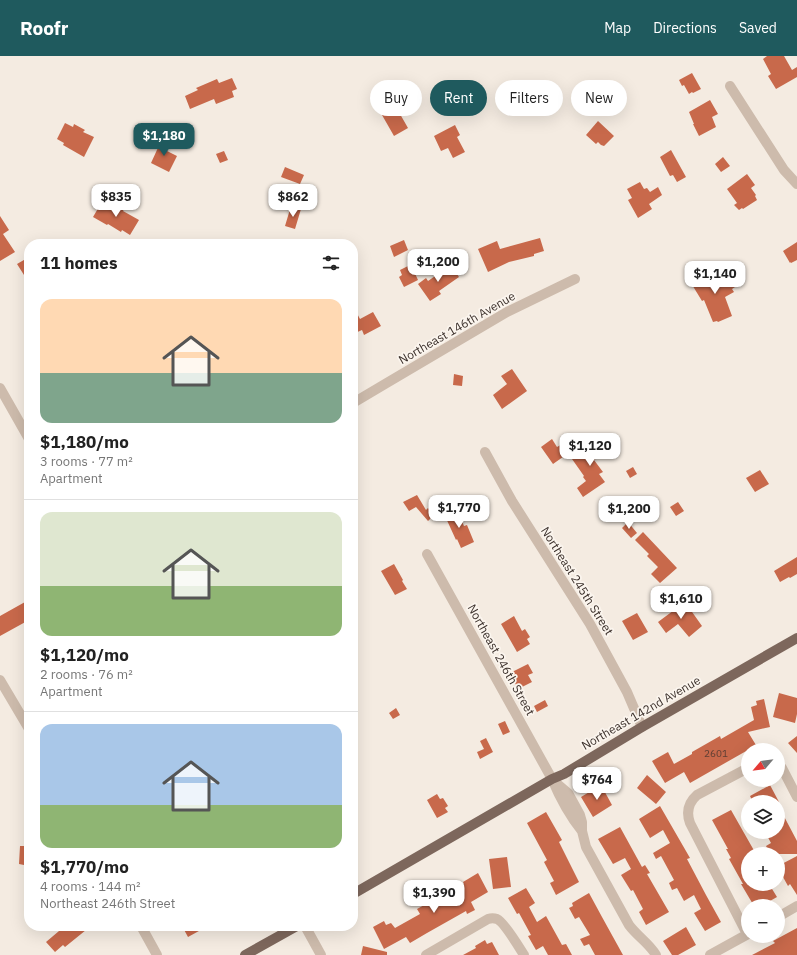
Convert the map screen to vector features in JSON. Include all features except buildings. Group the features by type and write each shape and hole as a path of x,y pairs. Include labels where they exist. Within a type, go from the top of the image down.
{"main road":[{"name":"Northeast 142nd Avenue","path":"358,891 552,779 564,774 642,727 797,638"},
{"path":"245,955 288,931"}],"street":[{"path":"730,86 784,170 797,184"},
{"name":"Northeast 146th Avenue","path":"358,399 392,381 507,312 575,279"},
{"path":"0,388 24,430"},
{"name":"Northeast 245th Street","path":"485,452 512,501 590,624 627,692 642,727"},
{"name":"Northeast 246th Street","path":"427,554 552,779 561,798 582,831 586,847 630,925 635,933 646,942 656,955"},
{"path":"0,680 24,721"},
{"path":"741,772 697,795 692,799 688,811 690,823 741,921"},
{"path":"785,774 797,797"},
{"path":"785,913 797,906"},
{"path":"426,955 488,919 495,918 501,922 524,955"},
{"path":"144,931 157,955"},
{"path":"308,931 322,955"},
{"path":"710,955 741,938"}]}
